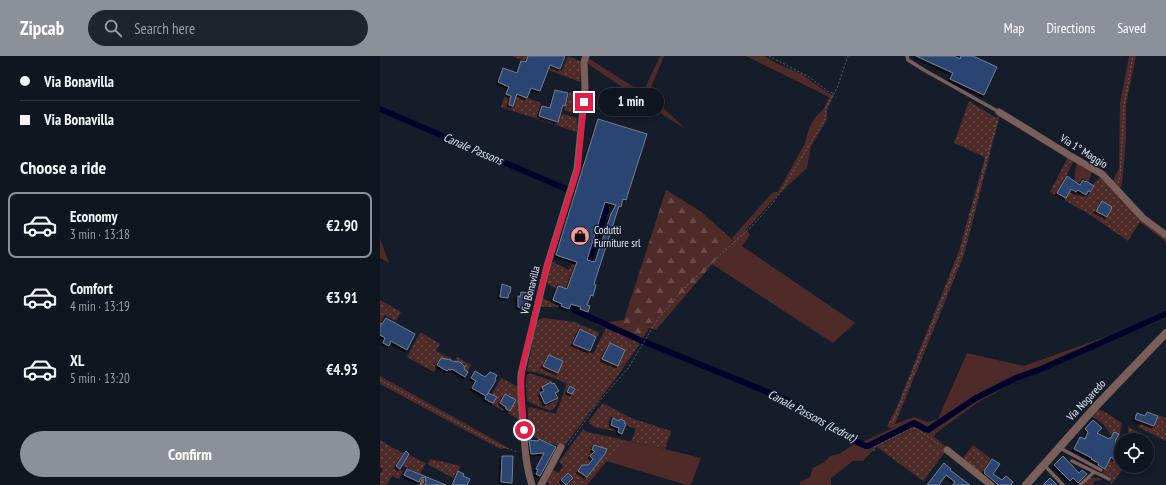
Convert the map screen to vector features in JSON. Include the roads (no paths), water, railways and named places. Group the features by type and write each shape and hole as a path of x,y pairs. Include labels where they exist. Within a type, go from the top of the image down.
{"street":[{"name":"Via Bonavilla","path":"532,485 528,473 526,455 521,374 547,266 578,169 585,88 584,62 586,56"},
{"name":"Via 1° Maggio","path":"999,112 1102,174 1143,218 1166,235"},
{"name":"Via Nogaredo","path":"1026,485 1097,405 1166,333"},
{"path":"541,485 564,447"},
{"path":"947,450 991,485"}],"lane":[{"path":"907,56 908,60 924,70 999,112"},
{"path":"1060,447 1101,470"},
{"path":"1072,461 1108,479"},
{"path":"1044,465 1063,485"},
{"path":"1080,485 1094,472"},
{"path":"421,485 423,480"}],"waterway":[{"name":"Canale Passons","path":"380,109 566,189"},
{"name":"Canale Passons (Ledrut)","path":"587,267 606,210 604,205"},
{"name":"Canale Passons (Ledrut)","path":"576,298 572,308 574,310 640,340 780,397 844,435 866,446 914,423 928,430 976,398 1016,378 1041,369 1166,314"}],"place":[{"name":"Codutti Furniture srl","path":"580,236"}]}
